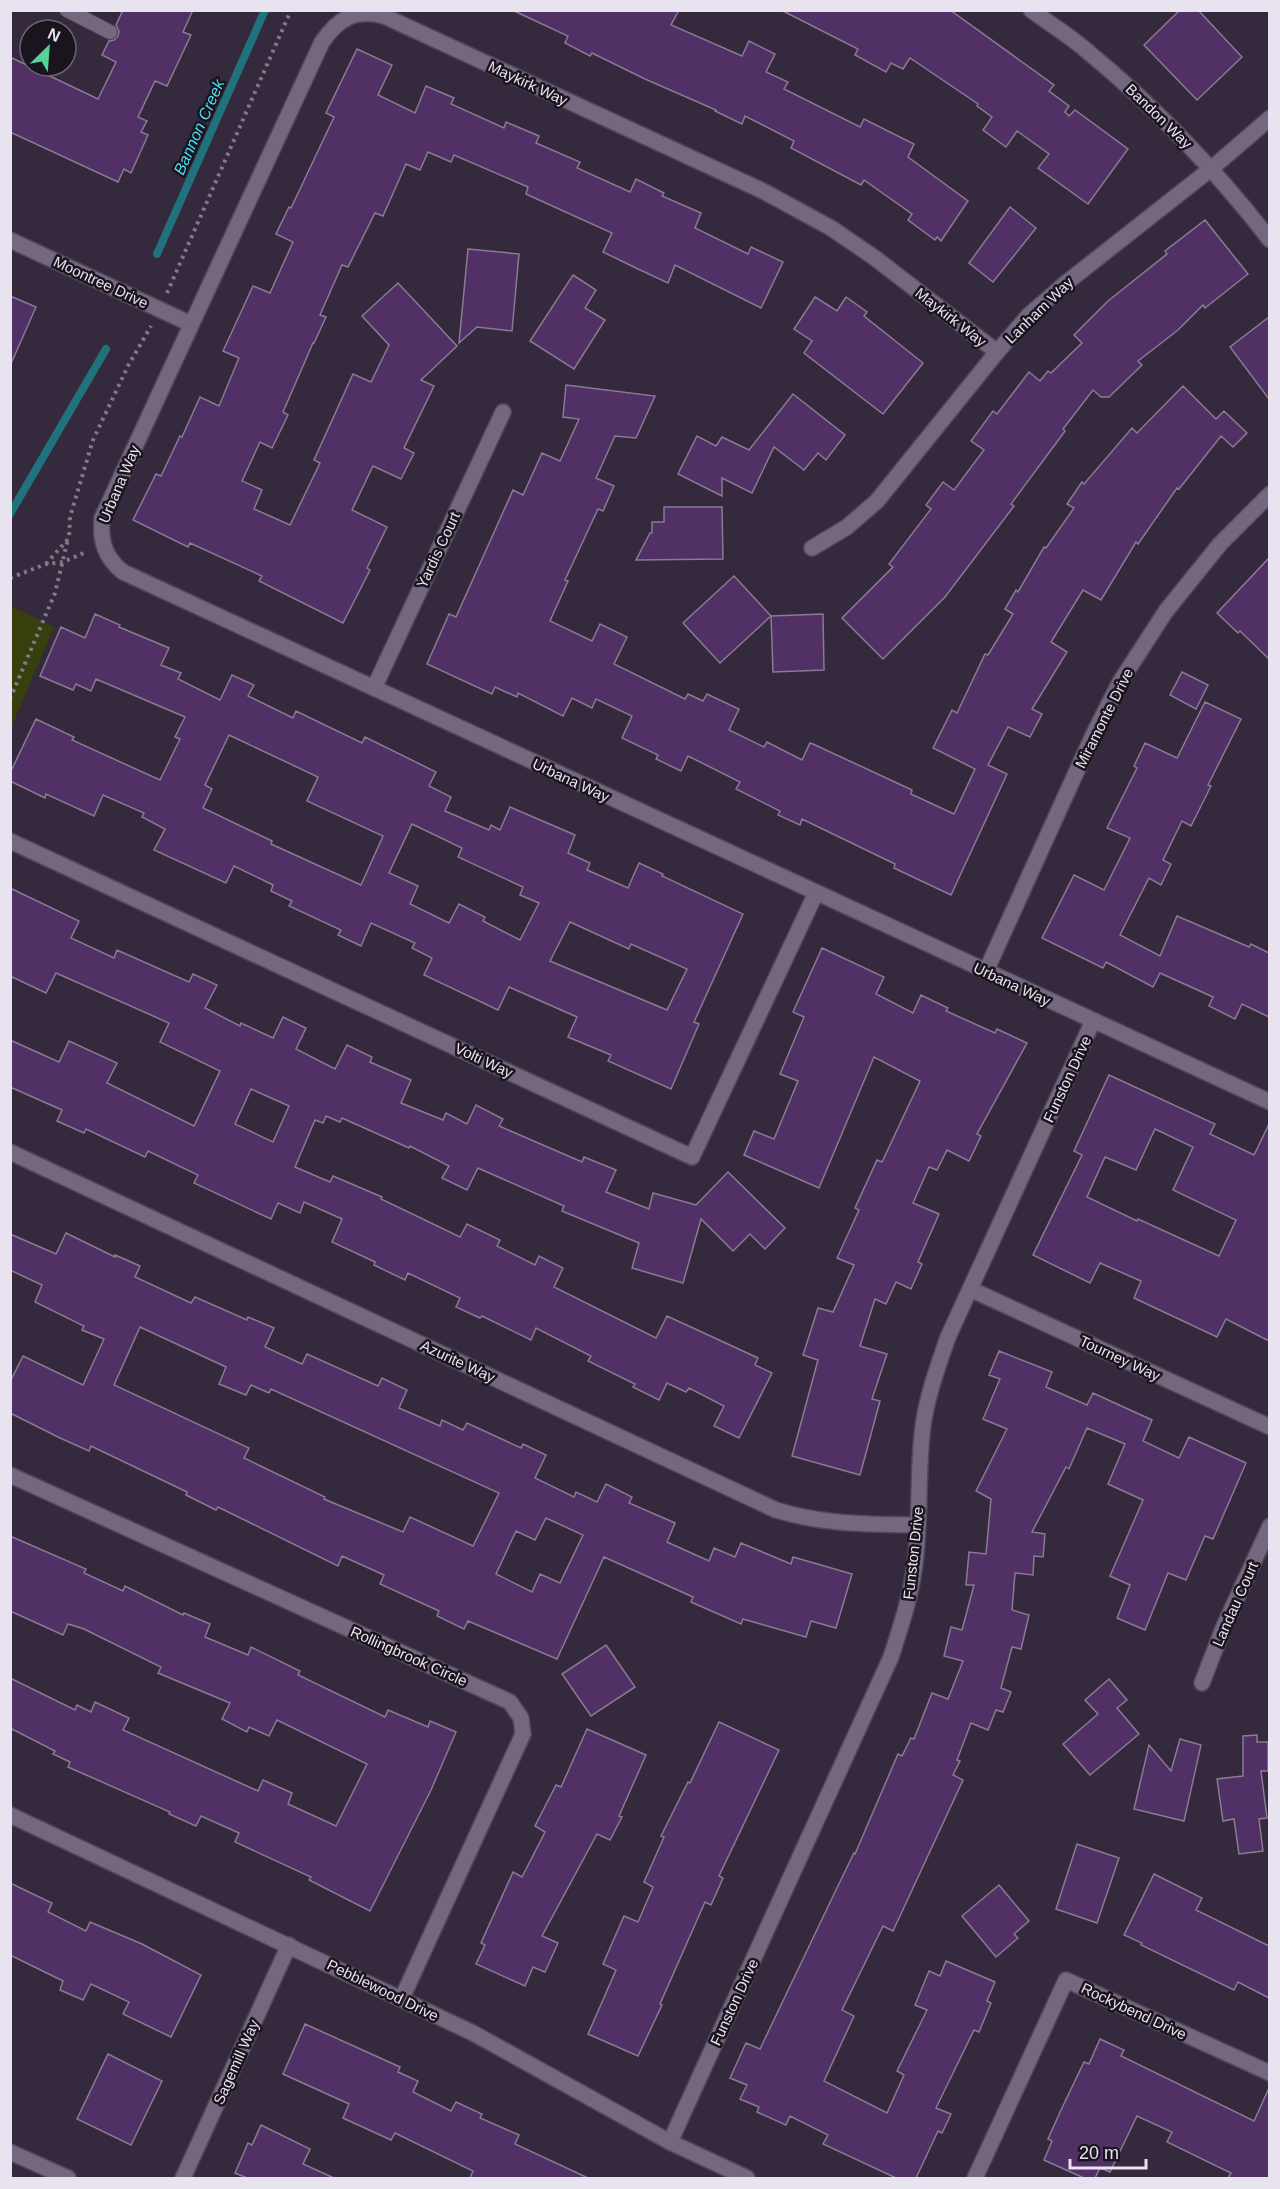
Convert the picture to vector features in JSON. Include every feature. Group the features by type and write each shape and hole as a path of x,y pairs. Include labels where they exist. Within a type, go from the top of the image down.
{"street":[{"name":"Bandon Way","path":"1031,10 1086,49 1154,108 1212,168 1269,240"},
{"name":"Maykirk Way","path":"191,324 322,42 332,27 347,17 373,13 384,16 773,196 831,228 875,258 997,352"},
{"name":"Lanham Way","path":"812,548 847,527 877,501 1029,315 1212,168 1269,118"},
{"name":"Moontree Drive","path":"10,240 191,324"},
{"name":"Urbana Way","path":"191,324 102,518 102,542 106,554 123,572 1269,1102"},
{"name":"Yardis Court","path":"374,688 503,412"},
{"name":"Miramonte Drive","path":"986,971 1094,733 1120,682 1173,602 1220,544 1269,494"},
{"name":"Volti Way","path":"10,841 692,1157 816,893"},
{"name":"Funston Drive","path":"670,2142 891,1657 909,1601 918,1525 918,1467 923,1423 934,1379 948,1337 1093,1021"},
{"name":"Azurite Way","path":"10,1152 776,1510 840,1524 918,1525"},
{"name":"Tourney Way","path":"970,1289 1269,1427"},
{"name":"Rollingbrook Circle","path":"10,1475 510,1702 521,1718 523,1734 402,1998"},
{"name":"Landau Court","path":"1202,1683 1224,1626 1269,1526"},
{"name":"Pebblewood Drive","path":"10,1815 402,1998 473,2033 670,2142 747,2178"},
{"name":"Sagemill Way","path":"183,2178 289,1945"},
{"name":"Rockybend Drive","path":"975,2178 1066,1980 1269,2073"},
{"path":"10,2152 68,2178"}],"lane":[{"path":"67,10 110,32"}],"path":[{"path":"10,699 55,593 69,538 70,517 93,440 128,366 161,310 182,255 291,10"},
{"path":"46,564 69,538"},
{"path":"10,578 46,564 63,562 102,542"}],"green space":[{"path":"11,606 54,627 11,728"}],"building":[{"path":"123,10 193,10 183,32 191,35 167,86 155,81 138,117 147,121 141,132 148,135 131,173 124,169 118,182 10,132 10,57 18,61 18,78 54,78 98,99 116,62 102,55 109,41 118,36 119,31 116,25"},
{"path":"512,10 679,10 671,25 742,56 749,41 775,54 766,72 788,82 784,89 860,127 864,119 914,144 908,157 968,201 941,241 937,237 935,240 908,220 912,214 864,180 861,185 791,148 794,141 745,116 742,124 592,53 590,56 565,43 568,36"},
{"path":"781,10 950,10 1054,85 1049,91 1069,106 1065,112 1069,116 1075,110 1128,149 1088,204 1038,168 1049,154 1017,131 1006,147 983,130 992,117 977,106 978,104 910,58 903,69 891,63 886,72 855,55 858,49"},
{"path":"1180,10 1198,10 1242,57 1197,100 1144,45"},
{"path":"357,49 392,65 378,95 415,113 426,86 454,98 451,104 504,128 506,122 539,136 536,143 580,162 577,168 630,192 636,179 664,193 662,196 701,213 695,228 748,254 751,247 783,262 761,308 675,265 668,283 603,252 612,233 526,194 528,187 454,155 451,162 428,152 420,170 406,164 383,216 375,213 348,267 342,265 320,315 326,317 283,412 288,415 272,448 260,442 242,481 262,490 254,509 290,525 320,463 314,460 353,374 371,382 389,345 362,316 398,283 457,346 421,380 434,386 404,448 414,453 401,479 373,466 352,510 387,527 367,568 370,570 343,623 259,581 262,576 190,543 188,547 133,520 156,474 161,476 200,397 219,406 239,358 223,351 253,286 270,293 293,242 276,234 289,207 291,208 334,117 326,113"},
{"path":"1010,207 1036,228 993,282 969,263"},
{"path":"1205,220 1248,274 1205,308 1203,305 1178,330 1138,361 1142,365 1109,397 1101,397 1093,390 1011,504 1014,506 945,597 883,659 842,618 893,567 889,564 931,509 926,505 943,482 954,490 984,450 971,441 993,411 997,414 1029,372 1040,381 1048,371 1051,373 1082,343 1074,335 1108,301 1167,254 1165,251"},
{"path":"468,249 519,254 512,331 477,327 459,343"},
{"path":"573,275 596,290 585,308 605,320 574,369 530,341"},
{"path":"10,296 36,307 10,366"},
{"path":"815,297 837,311 846,297 867,312 864,316 923,363 883,414 804,353 812,341 794,329"},
{"path":"1269,317 1269,399 1230,347"},
{"path":"566,385 655,396 636,438 615,436 596,478 614,486 603,511 598,509 565,580 568,581 550,621 592,641 600,624 627,637 614,664 685,699 688,694 703,701 707,694 739,709 729,730 764,747 767,742 802,760 810,743 813,744 912,790 911,794 954,814 975,769 933,748 952,710 957,713 985,654 988,655 1013,614 1005,609 1016,590 1018,592 1044,547 1046,548 1074,508 1067,504 1082,482 1084,484 1132,428 1137,433 1183,386 1216,419 1224,411 1247,433 1233,447 1221,436 1179,489 1177,488 1138,544 1136,542 1101,600 1083,590 1051,642 1067,652 1032,709 1042,714 1030,737 1008,727 988,765 1007,774 951,895 894,868 895,864 802,819 800,825 778,815 780,811 736,789 740,782 688,756 681,771 656,759 658,755 622,738 632,716 596,699 592,708 572,698 563,716 518,693 517,697 495,687 492,694 427,664 449,614 456,617 513,490 523,495 542,453 560,461 579,419 563,417"},
{"path":"793,394 845,435 826,460 818,453 804,470 774,447 752,493 722,478 722,496 678,474 697,436 716,446 722,437 749,450"},
{"path":"664,507 722,507 723,559 636,560 652,533 652,522 664,522"},
{"path":"1269,558 1269,659 1217,613"},
{"path":"734,576 771,616 720,663 683,623"},
{"path":"95,614 169,648 161,665 181,673 178,679 220,700 232,675 254,685 248,696 293,718 296,711 362,743 365,737 436,772 429,786 451,797 445,811 489,830 491,825 500,830 510,807 575,835 568,853 590,863 587,870 628,888 639,863 743,914 694,1022 699,1024 671,1089 608,1061 611,1055 568,1037 577,1017 509,987 498,1010 424,975 432,958 412,948 415,943 371,923 361,946 338,935 341,930 289,906 292,901 271,891 273,885 234,866 226,883 154,850 165,829 142,817 144,813 103,795 94,816 46,794 45,798 10,781 10,773 36,719 74,737 72,740 160,780 180,739 175,737 185,717 96,679 91,691 76,684 73,690 40,676 61,627 85,638","holes":["229,735 318,777 307,801 383,836 361,885 271,844 272,841 203,808 212,789 205,785","412,824 462,848 458,857 523,887 520,895 539,903 520,940 483,921 485,917 459,904 449,923 410,904 418,886 389,873","570,922 629,949 631,944 687,969 667,1010 550,961"]},
{"path":"823,614 824,670 773,672 771,616"},
{"path":"1182,672 1208,685 1196,709 1170,695"},
{"path":"1205,702 1241,719 1208,785 1211,786 1191,826 1182,821 1163,860 1171,864 1161,885 1149,878 1120,935 1160,956 1177,916 1249,947 1251,944 1269,953 1269,1017 1242,1004 1235,1019 1209,1006 1213,997 1160,973 1153,987 1106,962 1103,968 1042,938 1074,875 1104,890 1130,838 1107,828 1137,768 1134,766 1145,743 1177,758"},
{"path":"10,888 79,921 71,938 114,958 117,950 189,982 193,974 217,985 205,1008 240,1026 241,1023 273,1038 283,1017 306,1028 296,1049 335,1069 347,1045 372,1057 370,1062 411,1080 401,1103 443,1120 446,1113 467,1124 476,1105 503,1119 499,1126 582,1162 584,1157 616,1170 606,1192 649,1209 653,1193 696,1205 728,1172 785,1228 765,1249 750,1234 733,1251 701,1219 683,1283 632,1268 639,1243 562,1211 564,1206 478,1168 467,1190 442,1178 449,1166 410,1146 409,1148 342,1118 340,1122 326,1116 323,1123 315,1120 295,1167 330,1182 333,1176 382,1197 381,1199 460,1237 467,1224 500,1240 497,1246 535,1265 539,1256 563,1268 554,1287 656,1338 667,1316 758,1358 755,1365 772,1373 739,1438 714,1426 724,1406 689,1388 686,1392 667,1383 659,1400 633,1387 635,1384 588,1361 591,1356 536,1328 531,1340 482,1316 480,1318 456,1307 460,1298 408,1273 405,1280 374,1265 375,1262 332,1242 342,1219 304,1202 300,1213 278,1203 271,1219 194,1183 198,1175 148,1151 145,1157 86,1129 84,1133 57,1121 62,1110 10,1087 10,1040 59,1062 69,1041 117,1063 107,1083 194,1126 220,1071 160,1042 169,1023 56,973 46,993 10,976","holes":["251,1089 289,1106 273,1142 235,1124"]},
{"path":"822,948 884,977 876,994 913,1013 921,995 948,1008 946,1011 995,1033 997,1029 1027,1043 977,1134 981,1136 969,1161 947,1150 937,1170 929,1167 913,1203 939,1214 918,1262 922,1264 911,1289 896,1282 886,1304 875,1299 860,1346 887,1354 872,1399 880,1401 860,1475 792,1456 818,1360 803,1355 818,1308 833,1312 854,1265 837,1258 859,1210 855,1208 877,1160 882,1162 920,1081 874,1057 819,1188 744,1155 754,1131 774,1139 798,1081 780,1074 804,1017 793,1012"},
{"path":"1109,1075 1215,1124 1210,1134 1254,1155 1269,1124 1269,1341 1226,1319 1217,1337 1134,1298 1141,1281 1100,1263 1090,1283 1033,1255 1082,1155 1074,1151","holes":["1155,1129 1193,1147 1173,1190 1236,1220 1219,1256 1087,1197 1105,1157 1136,1170"]},
{"path":"66,1233 115,1257 115,1255 140,1266 135,1277 191,1303 195,1297 247,1320 248,1317 274,1328 265,1347 302,1364 307,1354 378,1386 382,1378 407,1390 399,1408 440,1426 442,1420 463,1430 467,1423 521,1448 523,1444 546,1455 535,1478 574,1497 576,1492 597,1502 606,1484 632,1497 629,1503 675,1523 667,1542 709,1561 714,1548 735,1557 741,1543 791,1564 793,1557 852,1574 836,1628 811,1621 806,1637 743,1619 741,1624 691,1602 693,1597 604,1557 557,1659 468,1621 464,1629 437,1616 439,1611 380,1584 384,1575 342,1556 338,1566 218,1507 216,1510 186,1495 187,1492 91,1446 89,1451 60,1438 10,1413 10,1382 23,1356 83,1385 104,1339 82,1330 84,1326 35,1302 42,1285 10,1270 10,1234 56,1254","holes":["140,1327 226,1367 219,1384 246,1395 251,1385 269,1393 271,1389 499,1493 473,1546 410,1517 403,1532 324,1499 325,1497 244,1458 249,1448 114,1385","546,1518 583,1535 560,1583 540,1574 532,1592 496,1574 516,1531 535,1540"]},
{"path":"999,1351 1052,1372 1046,1387 1087,1405 1093,1393 1152,1420 1143,1441 1179,1458 1189,1437 1246,1463 1213,1539 1205,1536 1186,1580 1168,1573 1145,1630 1117,1618 1130,1585 1110,1576 1143,1500 1108,1484 1125,1444 1087,1428 1069,1469 1066,1467 1032,1532 1045,1534 1043,1557 1034,1556 1033,1575 1015,1573 1012,1610 1029,1615 1021,1649 1012,1647 1001,1688 1011,1692 1003,1712 996,1710 988,1730 971,1723 957,1760 960,1761 953,1775 963,1780 893,1931 883,1926 842,2010 854,2016 824,2081 887,2113 904,2075 897,2071 927,2010 915,2005 929,1971 940,1976 946,1961 995,1982 987,2001 991,2003 979,2032 974,2030 936,2108 951,2114 942,2133 938,2131 916,2178 896,2178 823,2144 828,2135 790,2116 786,2125 757,2112 759,2107 740,2099 747,2085 730,2078 746,2043 760,2049 855,1854 898,1754 902,1756 911,1738 914,1739 932,1693 948,1699 963,1661 944,1656 951,1627 962,1630 974,1585 966,1585 969,1552 986,1554 991,1499 976,1491 1007,1429 983,1419 1000,1379 989,1375"},
{"path":"10,1536 86,1569 84,1573 123,1591 125,1586 183,1615 184,1613 210,1624 205,1637 248,1655 251,1647 300,1671 298,1675 385,1717 388,1710 428,1727 430,1721 456,1732 431,1790 370,1911 309,1880 311,1877 235,1842 239,1833 201,1816 196,1826 169,1814 170,1812 68,1767 70,1762 53,1754 55,1751 10,1728 10,1678 75,1710 77,1705 91,1712 95,1702 129,1718 123,1730 258,1791 263,1780 292,1793 288,1804 336,1826 367,1764 277,1720 269,1736 249,1727 247,1732 222,1719 230,1703 158,1673 161,1667 84,1629 68,1624 63,1635 10,1611"},
{"path":"606,1645 635,1687 591,1716 562,1674"},
{"path":"1109,1679 1127,1700 1117,1708 1139,1734 1090,1775 1063,1744 1098,1714 1085,1700"},
{"path":"719,1722 779,1750 719,1876 723,1878 711,1905 705,1902 638,2056 588,2034 616,1970 603,1964 624,1916 638,1922 653,1887 644,1882 664,1837 661,1836 688,1782 690,1783"},
{"path":"587,1729 646,1755 619,1816 622,1817 610,1840 597,1834 542,1936 558,1943 545,1972 533,1967 525,1986 476,1964 485,1945 481,1943 513,1872 522,1877 545,1832 535,1826 556,1785 561,1787"},
{"path":"1257,1735 1257,1742 1268,1742 1268,1771 1261,1771 1267,1818 1259,1819 1263,1851 1239,1854 1234,1819 1223,1821 1217,1779 1243,1776 1243,1736"},
{"path":"1180,1739 1201,1745 1184,1821 1134,1809 1149,1745 1171,1771"},
{"path":"1077,1844 1119,1858 1097,1923 1056,1909"},
{"path":"1154,1874 1202,1898 1196,1910 1269,1946 1269,1998 1238,1982 1234,1990 1124,1935"},
{"path":"10,1883 52,1903 48,1912 86,1931 90,1922 142,1944 201,1975 171,2037 123,2014 129,2002 91,1984 83,2000 60,1990 63,1981 10,1955"},
{"path":"999,1885 1029,1921 1014,1934 1018,1938 996,1957 962,1916"},
{"path":"305,2024 400,2067 398,2072 418,2081 413,2092 451,2111 456,2102 482,2114 480,2118 519,2135 515,2144 588,2178 470,2178 473,2171 395,2133 391,2140 343,2118 349,2104 283,2074"},
{"path":"1100,2039 1124,2050 1121,2056 1254,2121 1269,2088 1269,2178 1228,2178 1231,2173 1167,2142 1172,2132 1137,2116 1110,2172 1100,2168 1095,2178 1084,2178 1044,2160 1052,2141 1048,2139 1061,2110 1084,2062 1089,2064"},
{"path":"108,2054 162,2081 131,2145 77,2119"},
{"path":"261,2125 310,2149 303,2164 334,2178 247,2178 235,2173 248,2143 252,2145"}],"waterway":[{"name":"Bannon Creek","path":"157,254 265,10"},
{"name":"Bannon Creek","path":"10,514 106,349"}]}
